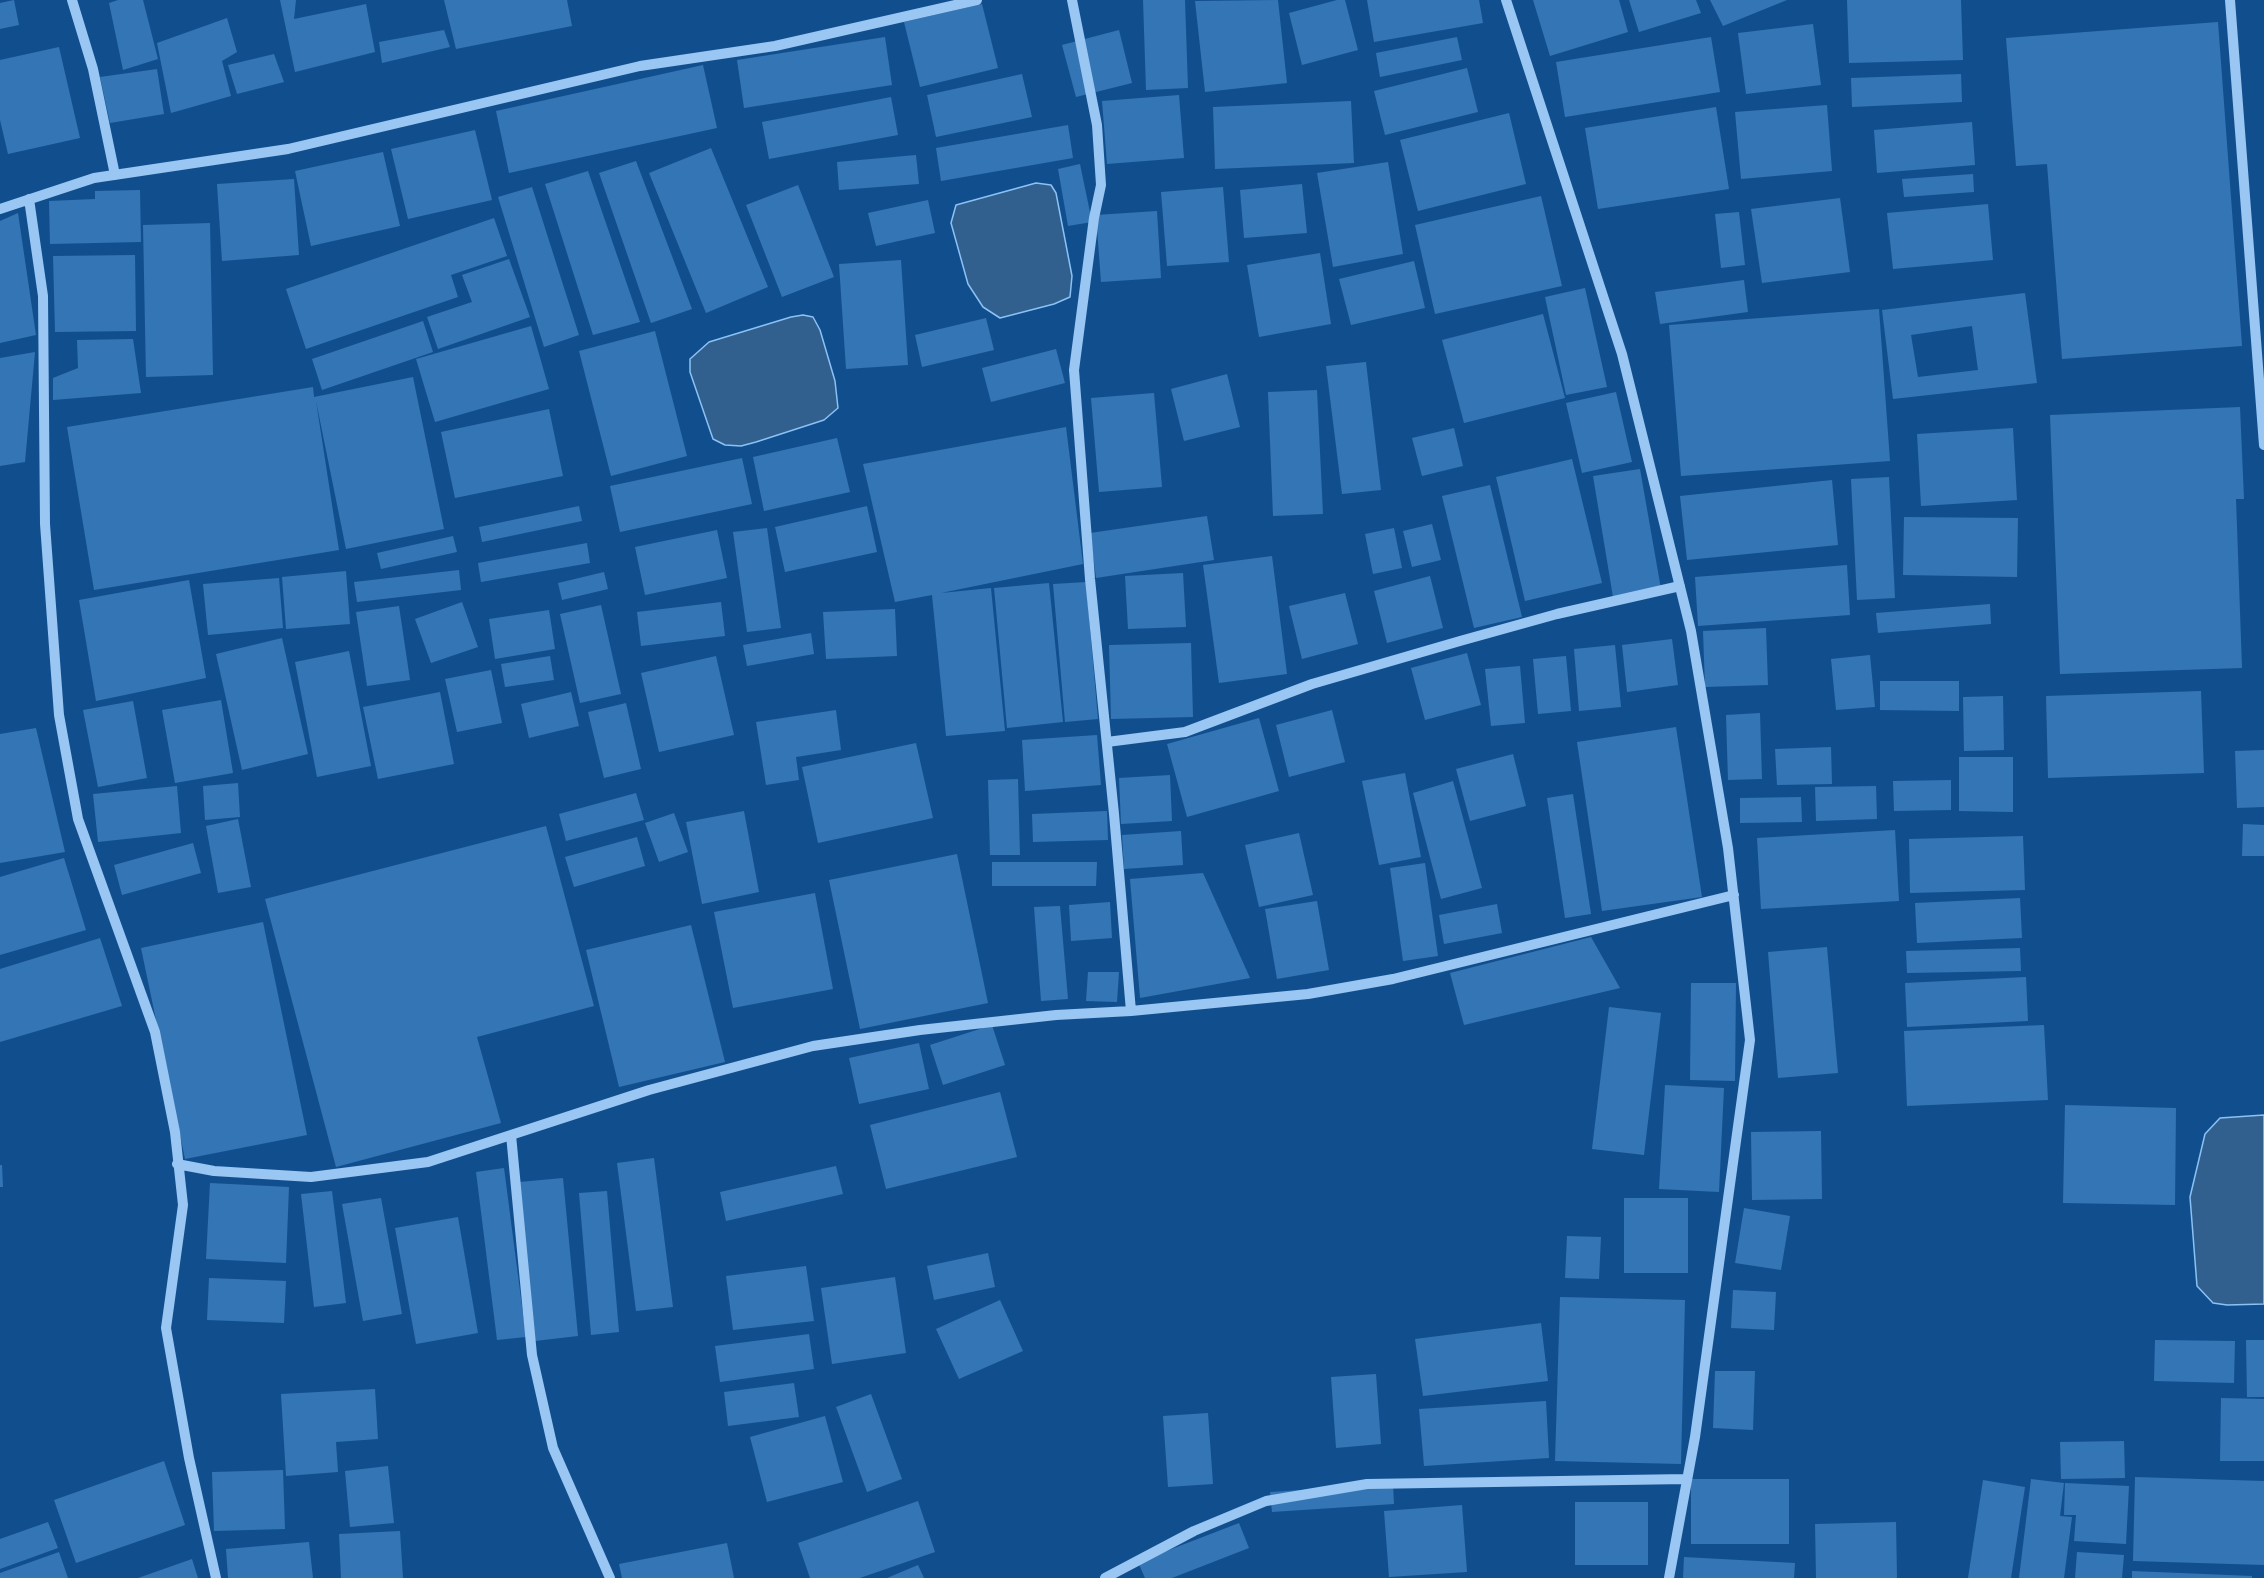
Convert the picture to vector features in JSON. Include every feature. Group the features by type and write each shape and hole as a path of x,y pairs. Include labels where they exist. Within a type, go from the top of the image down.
{"street":[{"path":"72,0 93,69 115,175"},
{"path":"0,209 94,178 288,149 640,66 775,46 976,0"},
{"path":"1072,0 1097,125 1101,185 1094,218 1074,370 1090,579 1131,1011"},
{"path":"1506,0 1622,354 1691,631 1728,848 1750,1040 1722,1249 1687,1479 1669,1578"},
{"path":"2230,0 2264,445"},
{"path":"29,199 42,296 45,524 59,715 78,819 155,1032 175,1132 183,1205 166,1328 189,1458 216,1578"},
{"path":"1107,742 1185,732 1312,684 1557,614 1680,586"},
{"path":"177,1164 214,1171 310,1177 428,1162 649,1090 813,1046 920,1030 1056,1015 1131,1011 1308,994 1393,979 1734,895"},
{"path":"511,1135 535,1367 553,1448 610,1578"},
{"path":"1105,1578 1194,1532 1266,1501 1333,1489 1367,1484 1687,1479"}],"water":[{"path":"1036,183 1051,185 1056,193 1072,276 1070,297 1054,304 1000,318 983,307 968,284 951,223 956,205"},
{"path":"803,315 813,317 820,330 835,381 838,408 824,420 741,446 725,445 713,439 690,372 690,359 709,342"},
{"path":"2264,1115 2264,1304 2213,1303 2197,1286 2190,1197 2205,1134 2220,1118"}],"building":[{"path":"14,0 19,25 0,29 0,3"},
{"path":"118,0 143,0 158,59 123,70 109,3"},
{"path":"280,0 296,0 294,19 366,4 375,52 295,72"},
{"path":"444,0 567,0 572,26 456,49"},
{"path":"1143,0 1185,0 1188,88 1146,90"},
{"path":"1278,0 1287,83 1205,92 1195,1"},
{"path":"1337,0 1345,0 1358,50 1302,65 1289,13"},
{"path":"1367,0 1479,0 1483,23 1374,42"},
{"path":"1533,0 1619,0 1628,32 1550,56"},
{"path":"1629,0 1696,0 1701,13 1639,32"},
{"path":"1710,0 1787,0 1723,26"},
{"path":"1847,0 1961,0 1963,60 1849,63"},
{"path":"982,4 998,68 920,87 904,22"},
{"path":"227,18 237,52 222,61 231,96 171,113 157,43"},
{"path":"2218,22 2242,346 2062,359 2047,164 2016,166 2006,38"},
{"path":"1813,24 1821,85 1746,94 1738,33"},
{"path":"444,30 450,47 382,63 379,42"},
{"path":"1119,30 1132,83 1076,97 1062,45"},
{"path":"885,37 892,85 744,108 737,60"},
{"path":"1457,37 1462,60 1380,77 1376,53"},
{"path":"1711,37 1720,92 1565,117 1556,62"},
{"path":"59,47 80,138 8,154 0,120 0,60"},
{"path":"274,54 284,82 237,94 228,65"},
{"path":"703,65 717,128 509,173 496,111"},
{"path":"1467,68 1478,112 1385,135 1374,91"},
{"path":"157,69 164,114 110,123 100,77"},
{"path":"1022,74 1032,117 936,137 927,95"},
{"path":"1961,74 1962,102 1852,107 1851,78"},
{"path":"1179,95 1184,158 1107,164 1102,101"},
{"path":"891,97 898,135 769,159 762,122"},
{"path":"1351,101 1354,163 1215,169 1213,107"},
{"path":"1827,105 1832,171 1741,179 1735,112"},
{"path":"1716,107 1729,189 1598,209 1585,128"},
{"path":"1509,113 1526,184 1418,211 1400,140"},
{"path":"1972,122 1975,165 1877,173 1874,130"},
{"path":"1068,125 1073,158 941,181 936,148"},
{"path":"475,130 492,200 408,219 391,149"},
{"path":"711,148 768,287 706,313 649,173"},
{"path":"383,152 400,226 311,246 295,171"},
{"path":"916,155 919,184 839,190 837,162"},
{"path":"636,161 692,309 651,323 599,173"},
{"path":"1388,162 1403,254 1333,267 1317,173"},
{"path":"1080,164 1092,222 1068,226 1058,169"},
{"path":"588,171 640,322 593,335 545,184"},
{"path":"1973,174 1974,192 1904,197 1902,179"},
{"path":"294,179 299,255 222,261 217,184"},
{"path":"1302,184 1307,233 1244,238 1240,190"},
{"path":"798,185 834,277 782,297 746,205"},
{"path":"532,187 579,335 544,347 498,197"},
{"path":"1223,187 1229,262 1167,266 1161,192"},
{"path":"140,190 141,242 50,244 49,201 95,199 95,191"},
{"path":"1541,196 1562,286 1435,314 1415,225"},
{"path":"1840,198 1850,272 1762,283 1751,209"},
{"path":"928,200 935,233 876,246 868,213"},
{"path":"1988,204 1993,260 1893,269 1887,213"},
{"path":"1157,211 1161,278 1101,282 1096,215"},
{"path":"1739,212 1745,265 1721,268 1715,214"},
{"path":"18,213 36,335 0,343 0,221"},
{"path":"494,218 507,256 451,275 458,297 306,349 286,289"},
{"path":"210,223 213,375 146,377 143,225"},
{"path":"1320,253 1331,324 1259,337 1247,265"},
{"path":"135,255 136,331 55,332 53,256"},
{"path":"509,259 530,317 438,349 427,317 472,302 462,275"},
{"path":"901,260 908,365 846,369 839,264"},
{"path":"1414,261 1425,308 1351,325 1339,279"},
{"path":"1744,280 1748,312 1660,324 1655,292"},
{"path":"1585,288 1607,387 1566,395 1545,297"},
{"path":"2025,293 2037,383 1893,399 1882,310","holes":["1972,326 1978,370 1918,377 1911,335"]},
{"path":"1879,309 1890,461 1681,476 1669,325"},
{"path":"1543,314 1565,398 1464,423 1442,340"},
{"path":"986,318 994,350 922,367 915,335"},
{"path":"423,321 433,352 322,390 312,359"},
{"path":"531,326 549,389 435,422 416,359"},
{"path":"655,331 687,456 611,476 579,351"},
{"path":"133,339 141,393 53,400 53,378 78,368 77,340"},
{"path":"1056,349 1065,383 991,402 982,368"},
{"path":"35,352 25,462 0,466 0,358"},
{"path":"1366,362 1381,490 1342,494 1326,366"},
{"path":"1227,374 1240,427 1184,441 1171,389"},
{"path":"413,377 444,529 346,549 316,401 339,550 94,590 67,427 313,387 314,397"},
{"path":"1317,390 1323,514 1273,516 1268,392"},
{"path":"1616,392 1632,462 1582,473 1566,403"},
{"path":"1154,393 1162,487 1099,492 1091,398"},
{"path":"2240,407 2244,499 2236,499 2242,668 2060,674 2050,415"},
{"path":"549,409 563,476 455,498 441,432"},
{"path":"1066,427 1083,564 941,593 991,588 1005,731 946,736 932,595 895,602 863,464"},
{"path":"1454,428 1463,466 1422,476 1412,438"},
{"path":"2013,428 2017,500 1921,506 1917,434"},
{"path":"837,438 850,492 764,511 753,457"},
{"path":"742,458 752,504 620,532 610,486"},
{"path":"1572,459 1602,583 1525,601 1496,477"},
{"path":"1640,469 1661,589 1613,597 1593,476"},
{"path":"1889,477 1895,598 1857,600 1851,479"},
{"path":"1832,480 1838,545 1687,560 1680,496"},
{"path":"1490,485 1522,617 1474,628 1442,496"},
{"path":"579,506 582,521 482,542 479,527"},
{"path":"867,506 877,552 785,572 775,527"},
{"path":"1207,516 1214,560 1096,578 1090,533"},
{"path":"1904,517 2018,518 2017,577 1903,575"},
{"path":"1432,524 1441,560 1412,567 1403,531"},
{"path":"767,528 781,628 747,632 733,532"},
{"path":"1394,528 1402,568 1373,574 1365,534"},
{"path":"717,530 727,578 645,595 635,547"},
{"path":"453,536 457,552 381,569 377,553"},
{"path":"587,543 590,563 481,582 478,563"},
{"path":"1272,556 1287,674 1219,683 1203,565"},
{"path":"1847,565 1850,615 1698,626 1695,577"},
{"path":"459,570 461,590 357,602 354,582"},
{"path":"346,571 350,624 286,629 282,577"},
{"path":"604,572 608,589 562,600 558,583"},
{"path":"1183,573 1186,627 1128,629 1125,576"},
{"path":"1430,576 1443,628 1387,643 1374,591"},
{"path":"279,578 283,628 208,635 203,584"},
{"path":"189,580 206,678 96,701 79,600"},
{"path":"1086,582 1098,719 1065,722 1053,584"},
{"path":"1049,583 1063,722 1007,728 994,588"},
{"path":"1345,593 1358,644 1302,659 1289,606"},
{"path":"462,602 478,647 431,663 415,619"},
{"path":"721,602 725,636 641,646 637,612"},
{"path":"1990,604 1991,624 1878,633 1876,613"},
{"path":"601,605 621,694 580,703 560,614"},
{"path":"399,606 410,680 367,686 356,612"},
{"path":"895,609 897,656 826,659 823,612"},
{"path":"549,610 555,649 495,659 489,619"},
{"path":"1766,628 1768,685 1705,687 1703,631"},
{"path":"811,633 814,654 747,666 743,645"},
{"path":"282,638 308,754 242,770 216,654"},
{"path":"1672,639 1678,685 1627,692 1622,645"},
{"path":"1191,643 1193,717 1111,719 1109,645"},
{"path":"1615,645 1621,707 1579,711 1574,649"},
{"path":"349,651 371,766 317,777 295,662"},
{"path":"1467,653 1481,705 1425,720 1411,668"},
{"path":"1870,655 1875,707 1836,710 1831,659"},
{"path":"550,656 554,680 505,687 501,664"},
{"path":"716,656 734,735 659,752 641,673"},
{"path":"1566,656 1571,711 1538,714 1533,659"},
{"path":"1520,666 1525,723 1491,726 1485,669"},
{"path":"491,670 502,723 457,732 445,679"},
{"path":"1880,681 1959,681 1959,711 1880,710"},
{"path":"2201,691 2204,773 2048,778 2046,696"},
{"path":"440,692 454,764 378,779 363,707"},
{"path":"571,692 579,726 529,738 521,704"},
{"path":"2003,696 2004,750 1964,751 1963,697"},
{"path":"221,700 233,773 175,783 162,710"},
{"path":"133,701 147,778 98,787 83,710"},
{"path":"626,703 641,769 604,778 588,712"},
{"path":"836,710 841,750 796,757 799,780 766,785 756,722"},
{"path":"1332,710 1345,762 1289,777 1276,725"},
{"path":"1760,713 1762,779 1728,780 1726,715"},
{"path":"1259,718 1279,791 1187,817 1167,744"},
{"path":"1676,727 1702,897 1602,911 1577,742"},
{"path":"36,728 65,852 0,863 0,734"},
{"path":"1097,735 1101,785 1025,791 1022,740"},
{"path":"916,743 933,818 818,843 802,767"},
{"path":"1831,747 1832,784 1777,785 1775,749"},
{"path":"2264,750 2264,807 2237,808 2235,751"},
{"path":"1513,754 1526,806 1470,821 1456,769"},
{"path":"1959,757 2013,757 2013,812 1959,811"},
{"path":"1405,773 1421,857 1379,865 1362,781"},
{"path":"1170,775 1172,821 1121,824 1119,778"},
{"path":"1018,779 1020,855 990,855 988,780"},
{"path":"1951,780 1951,810 1894,811 1893,781"},
{"path":"1453,781 1482,888 1441,899 1413,793"},
{"path":"238,783 240,817 205,820 203,786"},
{"path":"177,786 181,833 98,842 93,794"},
{"path":"1876,786 1877,819 1816,821 1815,787"},
{"path":"636,793 644,820 566,841 559,814"},
{"path":"1573,794 1591,914 1565,918 1547,798"},
{"path":"1801,797 1802,822 1740,823 1740,798"},
{"path":"744,811 759,892 702,904 686,822"},
{"path":"1107,811 1108,840 1033,842 1032,814"},
{"path":"674,813 688,852 659,862 645,823"},
{"path":"238,819 251,887 218,893 206,826"},
{"path":"2243,824 2264,825 2264,856 2242,856"},
{"path":"546,826 594,1006 477,1037 501,1123 336,1167 265,899"},
{"path":"1895,830 1899,901 1761,909 1757,838"},
{"path":"1181,831 1183,865 1124,869 1122,835"},
{"path":"1299,833 1313,895 1259,907 1245,845"},
{"path":"2023,836 2025,890 1910,893 1909,839"},
{"path":"637,837 645,866 574,887 565,857"},
{"path":"193,843 201,873 122,895 114,865"},
{"path":"957,854 988,1003 860,1029 829,880"},
{"path":"64,858 86,930 0,955 0,877"},
{"path":"992,862 1097,862 1096,886 992,886"},
{"path":"1425,863 1438,956 1403,961 1390,868"},
{"path":"1203,873 1250,978 1140,998 1130,879"},
{"path":"815,893 833,989 733,1008 714,912"},
{"path":"2020,898 2022,938 1917,943 1915,903"},
{"path":"1317,901 1329,970 1277,979 1265,909"},
{"path":"1110,902 1112,938 1071,941 1069,905"},
{"path":"1497,904 1502,933 1444,944 1439,915"},
{"path":"1060,906 1068,999 1041,1001 1034,907"},
{"path":"263,922 307,1135 185,1159 141,948"},
{"path":"691,925 725,1062 619,1087 586,950"},
{"path":"1591,937 1620,988 1464,1025 1450,973"},
{"path":"100,938 122,1006 0,1042 0,969"},
{"path":"1827,947 1838,1073 1778,1078 1768,952"},
{"path":"2020,948 2021,971 1907,973 1906,951"},
{"path":"1088,972 1119,972 1117,1002 1086,1001"},
{"path":"2026,977 2028,1021 1907,1027 1905,983"},
{"path":"1691,983 1736,983 1735,1081 1690,1080"},
{"path":"1609,1007 1661,1013 1644,1155 1592,1149"},
{"path":"992,1025 1005,1065 943,1085 930,1045"},
{"path":"2044,1025 2048,1100 1907,1106 1904,1031"},
{"path":"919,1043 929,1089 859,1104 849,1058"},
{"path":"1665,1085 1724,1088 1719,1192 1659,1189"},
{"path":"1000,1092 1017,1157 886,1189 870,1125"},
{"path":"2065,1105 2176,1108 2175,1205 2063,1203"},
{"path":"1821,1131 1822,1199 1752,1200 1751,1132"},
{"path":"654,1158 673,1307 636,1311 617,1163"},
{"path":"0,1165 2,1165 3,1187 0,1187"},
{"path":"836,1166 843,1194 726,1221 720,1192"},
{"path":"504,1168 526,1337 497,1340 476,1172"},
{"path":"563,1178 578,1336 535,1341 519,1182"},
{"path":"210,1183 289,1187 286,1263 206,1259"},
{"path":"332,1191 346,1303 314,1307 301,1194"},
{"path":"607,1191 619,1332 591,1335 579,1193"},
{"path":"381,1198 402,1314 363,1321 342,1204"},
{"path":"1624,1198 1688,1198 1688,1273 1624,1273"},
{"path":"1744,1208 1790,1216 1781,1270 1735,1263"},
{"path":"458,1217 478,1333 416,1344 395,1228"},
{"path":"1567,1236 1601,1237 1599,1279 1565,1278"},
{"path":"988,1253 995,1287 934,1300 927,1266"},
{"path":"806,1266 814,1321 733,1330 726,1276"},
{"path":"895,1277 906,1353 832,1364 821,1288"},
{"path":"209,1278 286,1281 284,1323 207,1320"},
{"path":"1733,1290 1776,1292 1774,1330 1731,1328"},
{"path":"1560,1297 1685,1300 1681,1464 1555,1461"},
{"path":"1000,1300 1023,1351 959,1379 936,1329"},
{"path":"1541,1323 1548,1381 1423,1396 1415,1339"},
{"path":"809,1334 814,1369 720,1382 715,1346"},
{"path":"2155,1340 2235,1341 2234,1383 2154,1381"},
{"path":"2246,1340 2264,1340 2264,1397 2247,1397"},
{"path":"1715,1371 1755,1371 1753,1430 1713,1428"},
{"path":"1376,1374 1381,1444 1336,1448 1331,1377"},
{"path":"794,1383 799,1417 728,1426 724,1392"},
{"path":"375,1389 378,1439 336,1442 338,1472 286,1476 281,1394"},
{"path":"871,1394 902,1479 867,1492 836,1407"},
{"path":"2221,1398 2264,1399 2264,1461 2220,1461"},
{"path":"1546,1401 1549,1458 1424,1466 1419,1409"},
{"path":"1208,1413 1213,1484 1168,1487 1163,1416"},
{"path":"825,1416 843,1482 767,1502 750,1437"},
{"path":"2124,1441 2125,1478 2061,1479 2060,1442"},
{"path":"164,1461 185,1525 76,1563 54,1500"},
{"path":"388,1466 394,1523 350,1527 345,1471"},
{"path":"283,1470 285,1529 214,1531 212,1472"},
{"path":"2135,1477 2264,1481 2264,1565 2133,1561"},
{"path":"1691,1479 1789,1479 1789,1544 1691,1544"},
{"path":"2031,1479 2064,1483 2060,1516 2072,1517 2064,1578 2019,1578"},
{"path":"1983,1480 2025,1487 2011,1578 1968,1578"},
{"path":"2065,1483 2129,1486 2126,1544 2074,1541 2076,1515 2064,1515"},
{"path":"1393,1484 1394,1504 1272,1512 1270,1492"},
{"path":"918,1501 935,1552 860,1578 810,1578 798,1543"},
{"path":"1575,1502 1648,1502 1648,1565 1575,1565"},
{"path":"1462,1505 1467,1572 1389,1577 1384,1511"},
{"path":"48,1522 58,1548 0,1569 0,1539"},
{"path":"1896,1522 1897,1578 1816,1578 1815,1524"},
{"path":"1239,1523 1249,1548 1172,1578 1145,1578 1138,1562"},
{"path":"400,1531 403,1578 341,1578 339,1534"},
{"path":"309,1542 313,1578 228,1578 226,1549"},
{"path":"727,1543 734,1578 622,1578 619,1564"},
{"path":"59,1552 68,1578 0,1578 0,1573"},
{"path":"2077,1552 2124,1555 2122,1578 2075,1578"},
{"path":"1684,1557 1795,1563 1794,1578 1683,1578"},
{"path":"192,1559 198,1578 138,1578"},
{"path":"918,1565 924,1578 887,1578"},
{"path":"2132,1571 2252,1576 2252,1578 2132,1578"}]}
